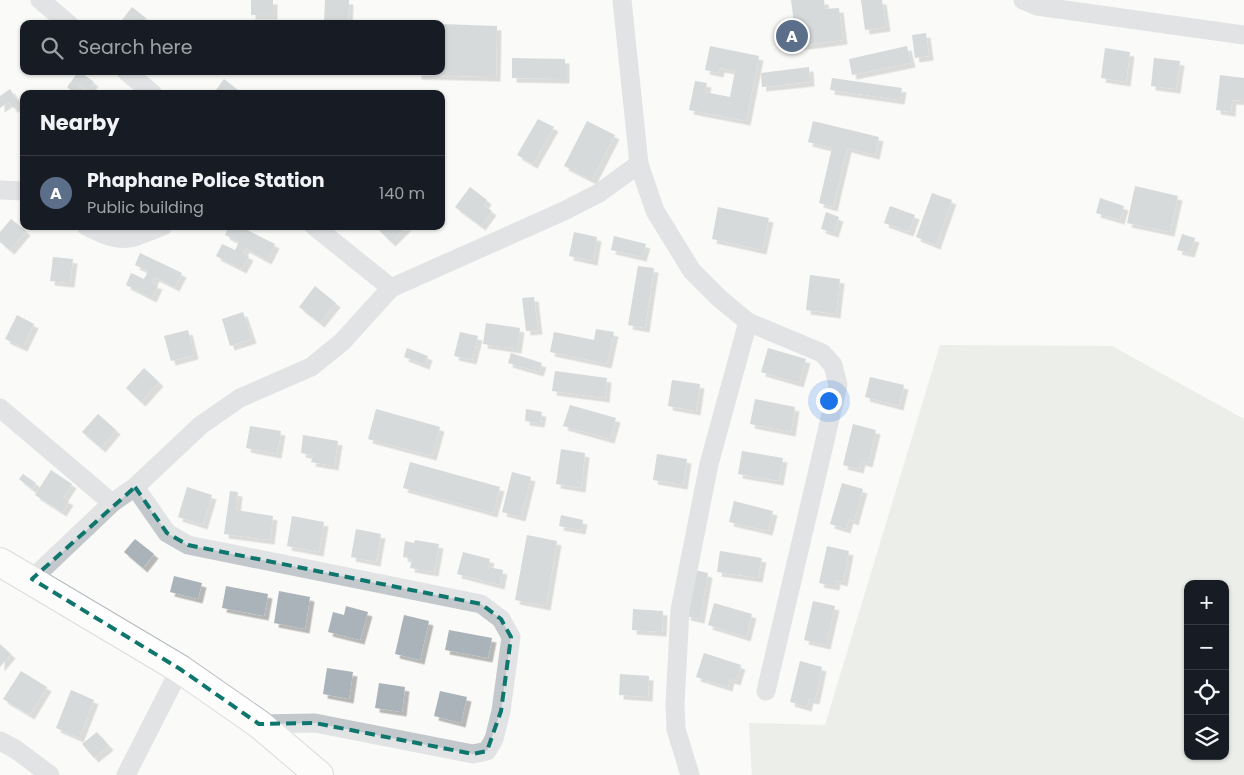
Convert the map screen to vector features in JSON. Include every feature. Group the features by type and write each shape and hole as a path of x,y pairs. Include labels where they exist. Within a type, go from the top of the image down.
{"street":[{"path":"40,0 64,20"},
{"path":"622,0 639,164 655,211 692,271 718,298 748,322 822,352 833,365 838,385 766,691"},
{"path":"1023,0 1037,6 1244,35"},
{"path":"131,75 148,90"},
{"path":"32,579 112,503 135,487 218,412 240,398 311,367 342,342 391,288 564,212 599,193 639,164"},
{"path":"0,190 20,191"},
{"path":"94,230 110,238 123,240 152,230"},
{"path":"319,230 391,288"},
{"path":"690,775 676,728 674,704 680,610 709,464 748,322"},
{"path":"0,408 112,503"},
{"path":"135,487 167,533 188,545 481,604 501,619 511,637 501,711 494,739 487,751 473,754 315,723 259,724"},
{"path":"0,562 32,579 180,669 259,724 319,775"},
{"path":"126,775 180,669"},
{"path":"0,741 15,749 50,775"}],"highlighted area":[{"path":"135,487 167,533 188,545 481,604 501,619 511,637 501,711 487,751 473,754 315,723 259,724 180,669 32,579"}],"shaded area":[{"path":"940,345 1112,346 1244,419 1244,775 752,775 749,723 825,725"}],"building":[{"path":"251,0 273,0 273,15 251,15"},
{"path":"325,0 349,0 348,20 324,20"},
{"path":"791,0 824,0 825,9 839,8 843,40 797,46"},
{"path":"861,0 882,0 886,27 865,30"},
{"path":"132,7 146,18 144,20 122,20"},
{"path":"445,24 497,26 496,77 417,75 445,75"},
{"path":"926,33 929,56 915,58 912,35"},
{"path":"710,46 759,56 746,121 689,110 695,81 707,83 705,92 730,97 735,71 720,68 719,73 705,70"},
{"path":"907,46 911,63 852,75 849,59"},
{"path":"1105,48 1130,52 1126,82 1101,78"},
{"path":"512,58 565,59 565,79 512,78"},
{"path":"1154,58 1180,61 1176,89 1151,86"},
{"path":"809,67 810,82 762,87 761,73"},
{"path":"76,75 84,75 94,82 88,90 80,85 76,90 70,90 67,87"},
{"path":"1220,75 1244,78 1244,101 1232,100 1231,112 1216,110"},
{"path":"832,78 902,88 900,100 830,90"},
{"path":"224,79 238,90 216,90"},
{"path":"10,89 20,104 13,108 9,102 0,108 0,96"},
{"path":"538,119 554,127 533,164 517,155"},
{"path":"587,121 615,135 592,180 564,166"},
{"path":"813,121 879,137 875,155 847,148 833,207 819,203 832,148 808,142"},
{"path":"1135,186 1178,196 1170,232 1127,223"},
{"path":"470,187 487,200 484,205 492,211 481,226 455,207"},
{"path":"932,193 952,200 936,245 916,237"},
{"path":"1100,198 1124,206 1120,220 1096,213"},
{"path":"890,206 915,215 909,232 884,223"},
{"path":"718,207 769,218 762,250 712,239"},
{"path":"826,212 839,217 834,233 821,229"},
{"path":"11,219 20,226 20,230 26,231 10,250 0,242 0,232"},
{"path":"227,230 247,230 275,244 267,260 245,248 243,253 249,256 242,269 216,256 222,244 235,250 239,242 225,235"},
{"path":"379,230 403,230 391,242"},
{"path":"574,232 597,237 593,261 569,256"},
{"path":"1182,234 1195,238 1190,253 1177,250"},
{"path":"614,236 646,244 642,257 611,250"},
{"path":"140,253 182,273 175,287 155,277 152,283 158,285 152,298 126,285 131,273 144,279 148,271 135,265"},
{"path":"53,257 73,259 70,283 50,281"},
{"path":"638,266 654,268 645,328 628,325"},
{"path":"810,275 840,279 836,314 806,310"},
{"path":"315,286 336,303 320,323 299,307"},
{"path":"534,297 538,330 526,331 522,298"},
{"path":"243,312 252,339 230,346 222,319"},
{"path":"17,315 34,324 23,347 5,339"},
{"path":"486,323 520,328 517,349 483,344"},
{"path":"596,329 614,332 607,364 550,352 554,332 594,340"},
{"path":"188,330 194,355 171,361 164,336"},
{"path":"460,332 478,336 472,360 454,356"},
{"path":"407,348 428,356 425,365 404,357"},
{"path":"768,348 806,359 799,383 761,372"},
{"path":"511,353 542,363 539,372 508,363"},
{"path":"144,368 159,382 141,402 126,388"},
{"path":"555,371 607,378 605,398 552,391"},
{"path":"870,377 904,385 899,406 865,397"},
{"path":"672,380 700,384 696,411 668,406"},
{"path":"755,399 795,407 791,432 750,424"},
{"path":"570,405 616,418 610,439 563,426"},
{"path":"376,409 440,427 432,456 368,439"},
{"path":"526,409 542,412 540,423 525,421"},
{"path":"98,414 116,430 101,448 82,432"},
{"path":"853,424 876,430 868,463 861,461 859,469 843,465"},
{"path":"250,426 281,431 277,454 246,448"},
{"path":"303,435 338,441 334,466 311,462 313,455 301,453"},
{"path":"561,449 585,453 581,488 556,484"},
{"path":"742,451 783,458 779,481 738,474"},
{"path":"657,454 687,459 683,485 653,480"},
{"path":"410,462 500,487 493,513 403,488"},
{"path":"51,470 72,484 63,498 69,501 62,512 35,495"},
{"path":"512,472 531,477 521,517 502,512"},
{"path":"23,474 36,483 32,489 19,479"},
{"path":"842,483 863,489 854,521 849,519 846,529 830,524"},
{"path":"187,487 212,495 203,525 178,517"},
{"path":"230,491 238,492 236,510 273,516 270,540 224,534"},
{"path":"734,501 773,511 768,531 729,522"},
{"path":"561,515 583,520 581,530 559,526"},
{"path":"292,516 324,522 319,552 287,546"},
{"path":"356,529 381,534 376,562 351,557"},
{"path":"527,535 557,541 546,606 515,600"},
{"path":"135,539 154,554 143,568 124,552"},
{"path":"415,540 439,544 434,572 410,568 412,559 403,557 405,541 414,543"},
{"path":"827,546 849,551 843,582 836,580 835,586 819,583"},
{"path":"720,551 762,558 758,578 717,572"},
{"path":"463,552 490,559 488,567 503,570 500,585 457,574"},
{"path":"694,570 708,573 700,619 686,616"},
{"path":"174,576 202,583 198,599 170,592"},
{"path":"226,586 268,594 264,616 222,608"},
{"path":"279,591 310,597 305,629 274,623"},
{"path":"813,601 835,606 826,645 804,640"},
{"path":"714,603 752,614 746,637 708,625"},
{"path":"346,606 368,612 360,640 328,632 333,612 344,615"},
{"path":"633,609 663,611 662,632 632,630"},
{"path":"404,615 429,621 420,660 395,654"},
{"path":"449,630 492,638 488,658 445,650"},
{"path":"0,644 11,654 0,667"},
{"path":"704,653 741,665 736,681 730,679 728,687 696,677"},
{"path":"800,661 822,667 815,700 809,699 807,707 790,702"},
{"path":"327,668 353,672 349,699 323,694"},
{"path":"21,671 47,687 30,715 3,699"},
{"path":"620,674 649,676 648,697 619,695"},
{"path":"379,683 405,687 402,712 375,708"},
{"path":"71,690 94,700 79,738 56,728"},
{"path":"440,691 467,697 461,723 434,716"},
{"path":"97,732 109,746 94,758 82,744"}],"place":[{"name":"Phaphane Police Station","path":"792,36"}]}
